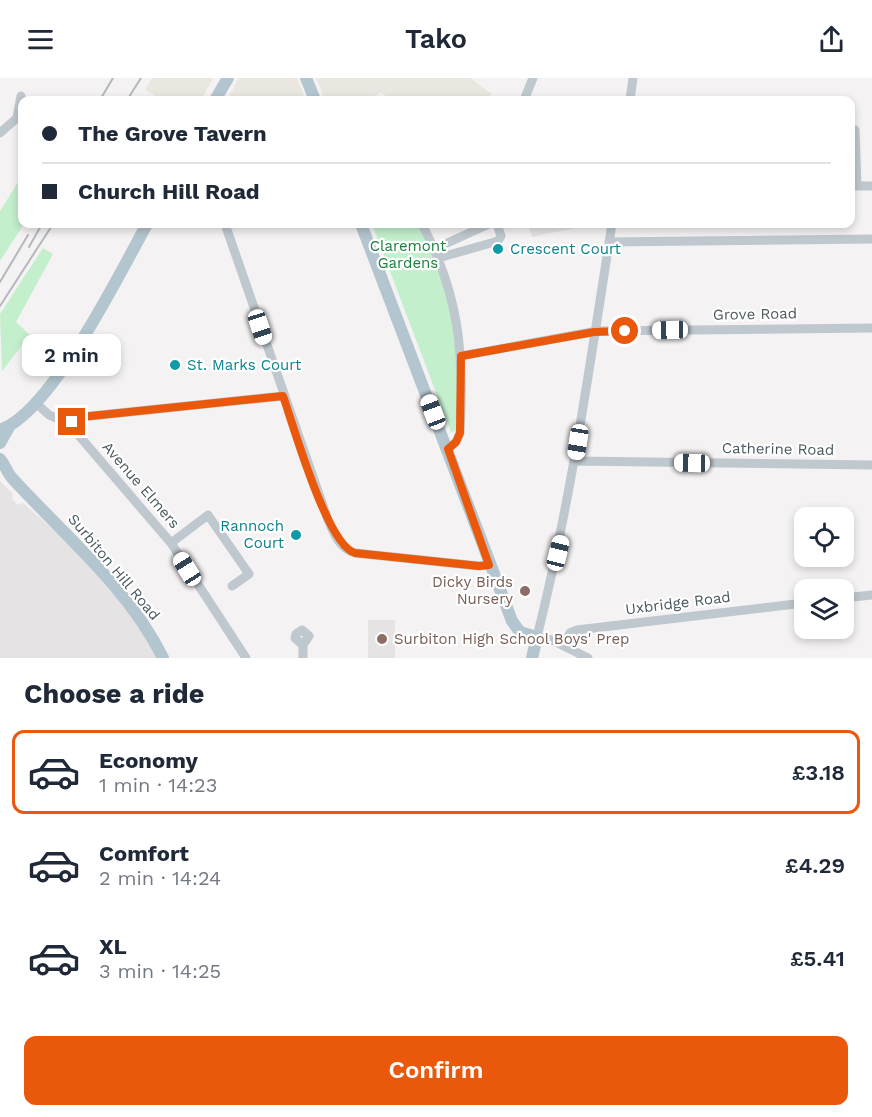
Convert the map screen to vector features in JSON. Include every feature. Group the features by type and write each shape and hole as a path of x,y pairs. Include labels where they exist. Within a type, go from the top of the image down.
{"main road":[{"path":"217,96 228,78"},
{"path":"306,78 313,96"},
{"path":"0,443 5,428 36,403 66,365 145,228"},
{"path":"364,228 448,449 489,565 516,629 537,637 532,658"},
{"name":"Surbiton Hill Road","path":"0,459 7,466 5,474 82,548 151,634 163,658"}],"street":[{"path":"526,96 533,78"},
{"path":"631,96 633,78"},
{"path":"0,133 17,118 18,112"},
{"path":"855,186 872,186"},
{"path":"226,228 328,520 344,548 355,553 479,566 489,565"},
{"path":"424,228 436,254 457,316 461,356 460,433 456,442 448,449"},
{"path":"436,254 482,228"},
{"path":"436,254 498,241 501,236 498,228"},
{"path":"588,658 564,645 537,637 562,534 597,331 611,228"},
{"path":"609,242 872,239"},
{"name":"Grove Road","path":"461,356 597,331 872,328"},
{"path":"36,403 49,415 69,424 81,417 283,396"},
{"name":"Avenue Elmers","path":"69,424 171,543 246,658"},
{"name":"Catherine Road","path":"575,461 872,465"},
{"path":"171,543 208,515 249,574 232,586"},
{"path":"854,597 872,595"},
{"name":"Uxbridge Road","path":"564,645 570,633 577,630 794,604"},
{"path":"303,645 303,658"}],"shaded area":[{"path":"152,78 213,78 203,96 156,96 145,90"},
{"path":"239,78 297,78 304,96 229,96"},
{"path":"316,78 470,78 492,94 490,96 386,96 381,92 375,96 323,96"},
{"path":"529,228 575,228 532,237"},
{"path":"0,481 13,494 12,499 18,505 23,503 80,553 146,631 161,658 0,658"},
{"name":"Surbiton High School Boys' Prep","path":"368,620 395,620 395,658 368,658"}],"green space":[{"path":"18,182 18,228 21,228 0,261 0,211"},
{"name":"Claremont Gardens","path":"374,228 420,228 456,319 460,377 455,431 451,432"},
{"path":"43,248 53,254 16,322 30,335 2,371 0,314"}],"railway":[{"path":"102,96 113,78"},
{"path":"130,96 141,78"},
{"path":"29,247 40,228"},
{"path":"0,306 50,228"},
{"path":"0,282 28,235"}],"place":[{"name":"Crescent Court","path":"498,249"},
{"name":"St. Marks Court","path":"175,365"},
{"name":"Rannoch Court","path":"296,535"},
{"name":"Dicky Birds Nursery","path":"525,591"},
{"name":"Surbiton High School Boys' Prep","path":"382,639"}],"route":[{"path":"72,422 81,417 283,396 328,520 344,548 355,553 479,566 489,565 448,449 454,445 460,433 461,356 594,332 625,331"}]}
